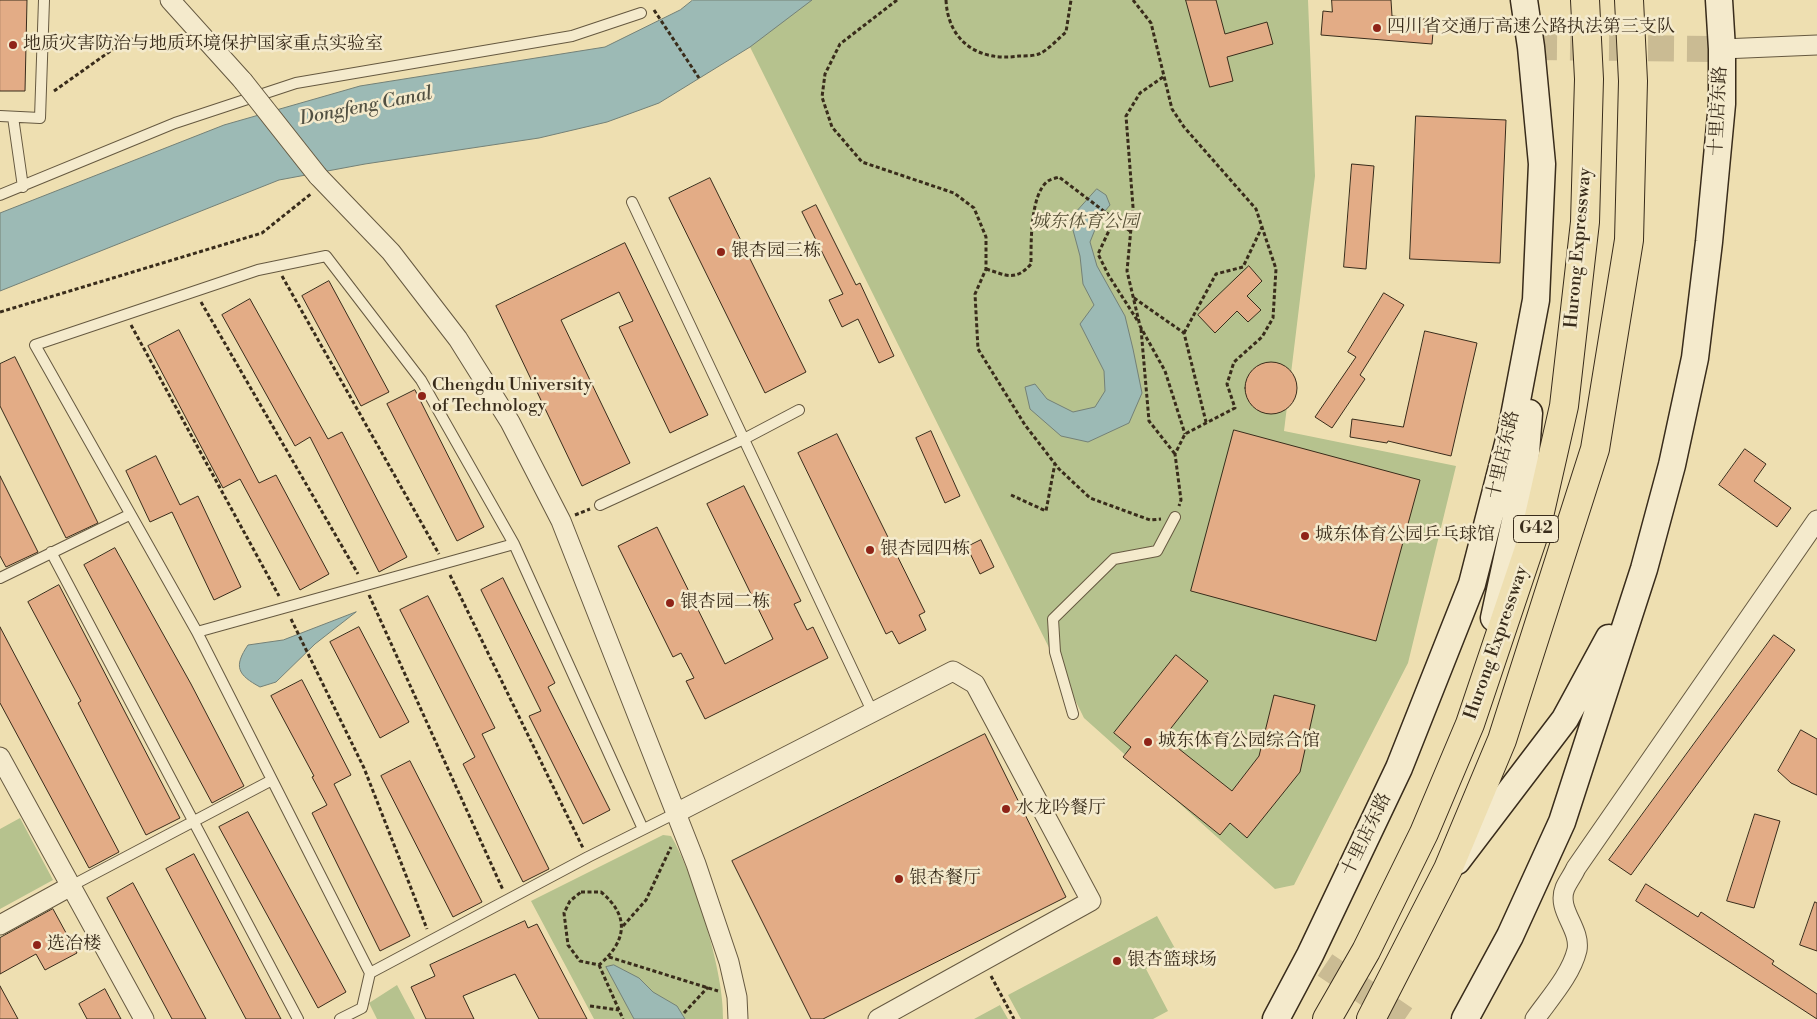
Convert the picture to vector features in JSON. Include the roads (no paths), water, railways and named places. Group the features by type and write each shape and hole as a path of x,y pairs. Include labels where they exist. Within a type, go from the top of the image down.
{"highway":[{"name":"Hurong Expressway","path":"1327,1019 1366,951 1424,833 1460,748 1494,657 1537,525 1564,406 1585,222 1589,79 1585,0"},
{"name":"Hurong Expressway","path":"1371,1019 1444,877 1502,740 1595,449 1629,240 1633,80 1629,0"}],"street":[{"path":"170,0 243,81 321,180 390,252 458,339 510,422 561,521 696,864 720,935 738,997 738,1019"},
{"name":"十里店东路","path":"1276,1019 1318,960 1399,768 1472,584 1511,432 1536,300 1542,164 1531,47 1524,0"},
{"name":"十里店东路","path":"1464,1019 1510,936 1562,822 1646,560 1672,465 1694,358 1713,202 1722,104 1722,49 1719,0"},
{"path":"1722,49 1817,44"},
{"path":"1460,748 1501,590 1524,480 1536,300"},
{"path":"1535,1019 1563,979 1577,950 1577,934 1567,915 1564,899 1564,890 1572,875 1817,520"},
{"path":"1444,877 1565,719 1597,662 1646,560"},
{"path":"679,821 872,711 953,671 975,684 1091,901 878,1019"},
{"path":"0,757 144,1019"},
{"path":"0,926 71,886"}],"lane":[{"path":"0,116 40,118 44,0"},
{"path":"0,195 175,123 296,83 572,36 641,13"},
{"path":"13,116 23,186"},
{"path":"632,202 872,711"},
{"path":"340,1019 362,1008 370,973 196,632 35,345 258,270 326,256 421,380 514,544 643,829"},
{"path":"600,505 744,439 799,410"},
{"path":"0,578 129,515"},
{"path":"1073,714 1055,652 1053,618 1114,559 1157,551 1175,517"},
{"path":"196,632 514,544"},
{"path":"51,552 298,1019"},
{"path":"71,886 272,780"},
{"path":"370,973 431,939 643,829 679,821"}],"water":[{"name":"Dongfeng Canal","path":"693,0 812,0 750,47 659,103 607,122 539,138 365,164 279,180 0,291 0,213 224,125 360,86 605,47 680,10"},
{"path":"1097,189 1106,195 1110,205 1100,217 1090,242 1097,266 1125,316 1142,393 1129,423 1088,442 1061,436 1030,409 1025,387 1035,384 1047,399 1073,412 1095,407 1105,391 1104,371 1080,324 1094,305 1083,284 1080,256 1070,219"},
{"path":"356,612 315,644 276,682 260,687 247,678 240,670 240,659 248,645 283,640"},
{"path":"614,965 639,978 653,992 677,1006 685,1019 634,1019 606,967"}],"tunnel":[{"path":"1531,47 1722,49"},
{"path":"1325,965 1405,1019"}],"place":[{"name":"四川省交通厅高速公路执法第三支队","path":"1377,28"},
{"name":"地质灾害防治与地质环境保护国家重点实验室","path":"13,45"},
{"name":"银杏园三栋","path":"721,252"},
{"name":"Chengdu University of Technology","path":"422,396"},
{"name":"城东体育公园乒乓球馆","path":"1305,536"},
{"name":"银杏园四栋","path":"870,550"},
{"name":"银杏园二栋","path":"670,603"},
{"name":"城东体育公园综合馆","path":"1148,742"},
{"name":"水龙吟餐厅","path":"1006,809"},
{"name":"银杏餐厅","path":"899,879"},
{"name":"选冶楼","path":"37,945"},
{"name":"银杏篮球场","path":"1117,961"}],"park label":[{"name":"城东体育公园","path":"1085,223"}]}
